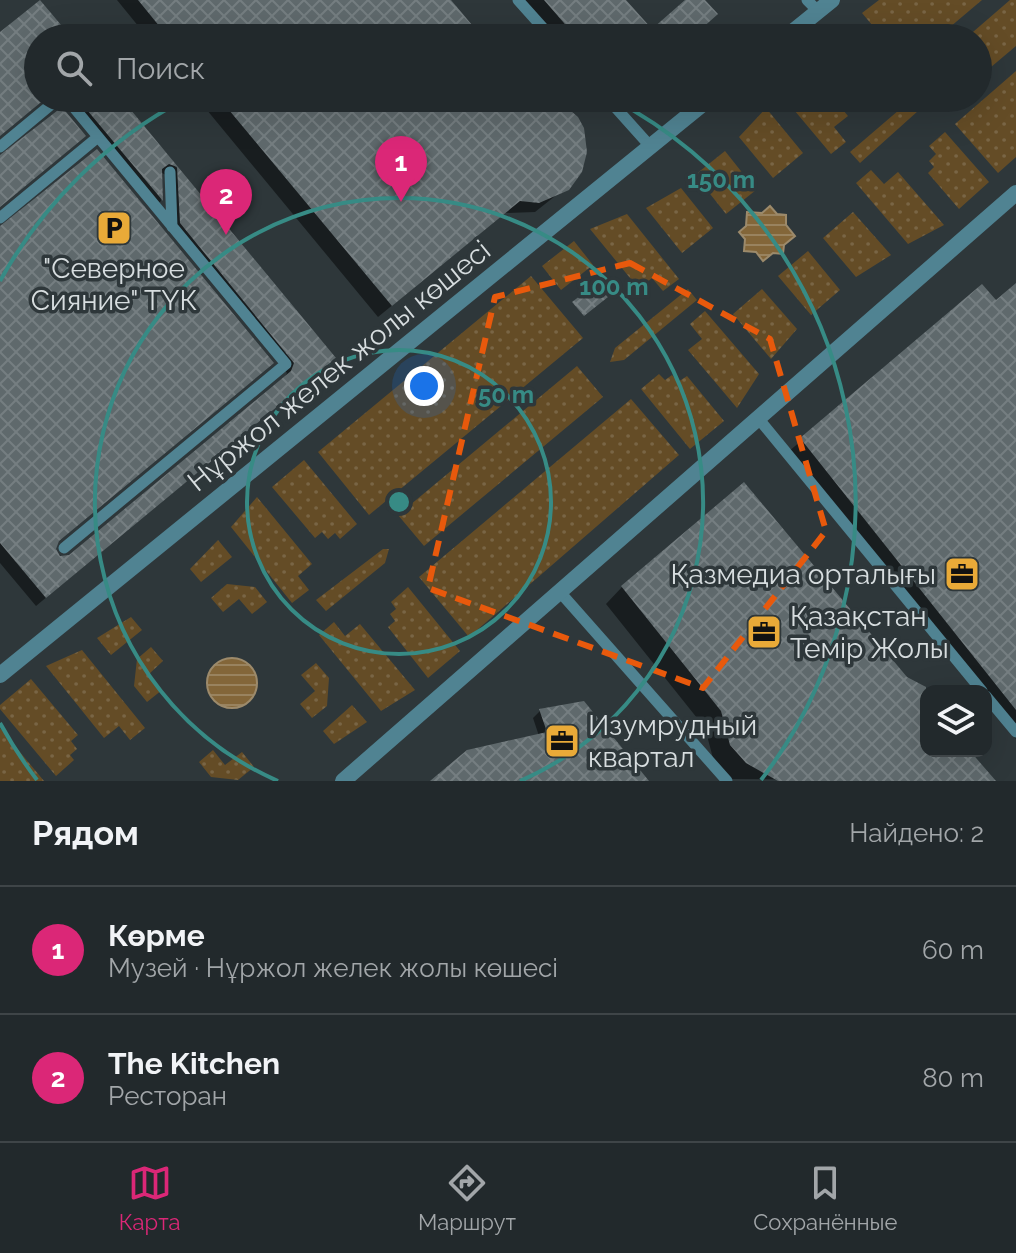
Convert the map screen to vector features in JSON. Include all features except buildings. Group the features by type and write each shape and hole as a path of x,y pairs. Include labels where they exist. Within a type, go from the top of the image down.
{"street":[{"path":"797,24 813,6 832,0"},
{"name":"Нұржол желек жолы көшесі","path":"0,675 692,112"},
{"path":"343,781 1016,193"}],"lane":[{"path":"518,0 539,24"},
{"path":"0,147 42,112"},
{"path":"64,548 286,364 77,112"},
{"path":"620,112 650,146"},
{"path":"0,218 98,137"},
{"path":"170,172 172,227"},
{"path":"758,418 977,685"},
{"path":"559,591 727,781"},
{"path":"992,703 1016,732"}],"highlighted area":[{"path":"630,263 770,339 826,531 703,688 428,588 495,297"}],"shaded area":[{"path":"879,0 982,0 954,24 871,24 862,13"},
{"path":"1010,0 1016,0 1016,46 992,66 992,24 982,24"},
{"path":"1016,71 1016,157 998,173 955,124 969,112 992,112 992,92"},
{"path":"762,112 769,112 803,153 773,178 739,137"},
{"path":"796,112 845,112 848,116 834,127 846,142 831,154"},
{"path":"897,112 917,112 860,163 850,152"},
{"path":"945,132 989,182 959,209 928,173 934,167 929,161 936,154 929,146"},
{"path":"725,151 756,190 726,214 695,175"},
{"path":"871,170 884,184 898,172 944,225 908,244 856,183"},
{"path":"681,188 713,228 682,253 646,208"},
{"path":"770,206 777,214 786,215 786,225 795,236 784,245 783,254 773,253 763,261 756,252 744,251 745,239 739,232 746,226 747,212 762,213"},
{"path":"853,212 891,255 856,277 823,238"},
{"path":"627,214 679,279 663,291 652,278 639,289 590,229"},
{"path":"574,241 593,265 561,290 542,266"},
{"path":"808,251 840,290 811,315 778,276"},
{"path":"531,276 583,338 369,515 318,452"},
{"path":"688,289 697,300 624,360 610,362 615,348"},
{"path":"762,289 797,329 771,359 733,314"},
{"path":"705,311 759,374 737,408 688,350 702,339 690,324"},
{"path":"577,366 603,397 424,546 398,515"},
{"path":"659,374 665,380 672,375 678,382 687,376 724,421 690,449 641,389"},
{"path":"631,399 679,455 469,637 419,577"},
{"path":"304,460 357,524 340,539 335,533 328,539 322,532 315,538 272,487"},
{"path":"257,497 312,564 298,576 309,590 292,603 231,527"},
{"path":"218,540 232,557 201,582 190,569"},
{"path":"383,549 389,549 385,563 326,611 316,600"},
{"path":"227,584 255,587 267,602 252,614 239,599 223,612 211,598"},
{"path":"408,587 460,651 428,678 388,627 395,621 390,614 396,609 391,602"},
{"path":"131,617 142,630 111,655 97,638"},
{"path":"334,622 345,636 360,624 415,690 381,711 319,635"},
{"path":"151,647 163,661 149,674 162,690 147,702 134,686 137,659"},
{"path":"82,650 145,728 130,740 119,726 104,738 46,666"},
{"path":"232,658 249,666 257,683 249,700 232,708 215,700 207,683 215,666"},
{"path":"316,663 329,678 327,706 312,718 300,704 315,691 301,675"},
{"path":"31,679 78,735 71,741 77,749 70,755 74,760 56,776 0,709 0,705"},
{"path":"352,705 367,722 334,744 323,731"},
{"path":"0,728 44,781 0,781"},
{"path":"213,750 225,765 242,752 254,767 238,780 211,777 199,762"}],"place":[{"name":"Көрме","path":"401,202"},
{"name":"\"Северное Cияние\" ТҮК","path":"114,228"},
{"name":"The Kitchen","path":"226,235"},
{"name":"Қазмедиа орталығы","path":"962,574"},
{"name":"Қазақстан Темір Жолы","path":"764,632"},
{"name":"Изумрудный квартал","path":"562,741"}]}
